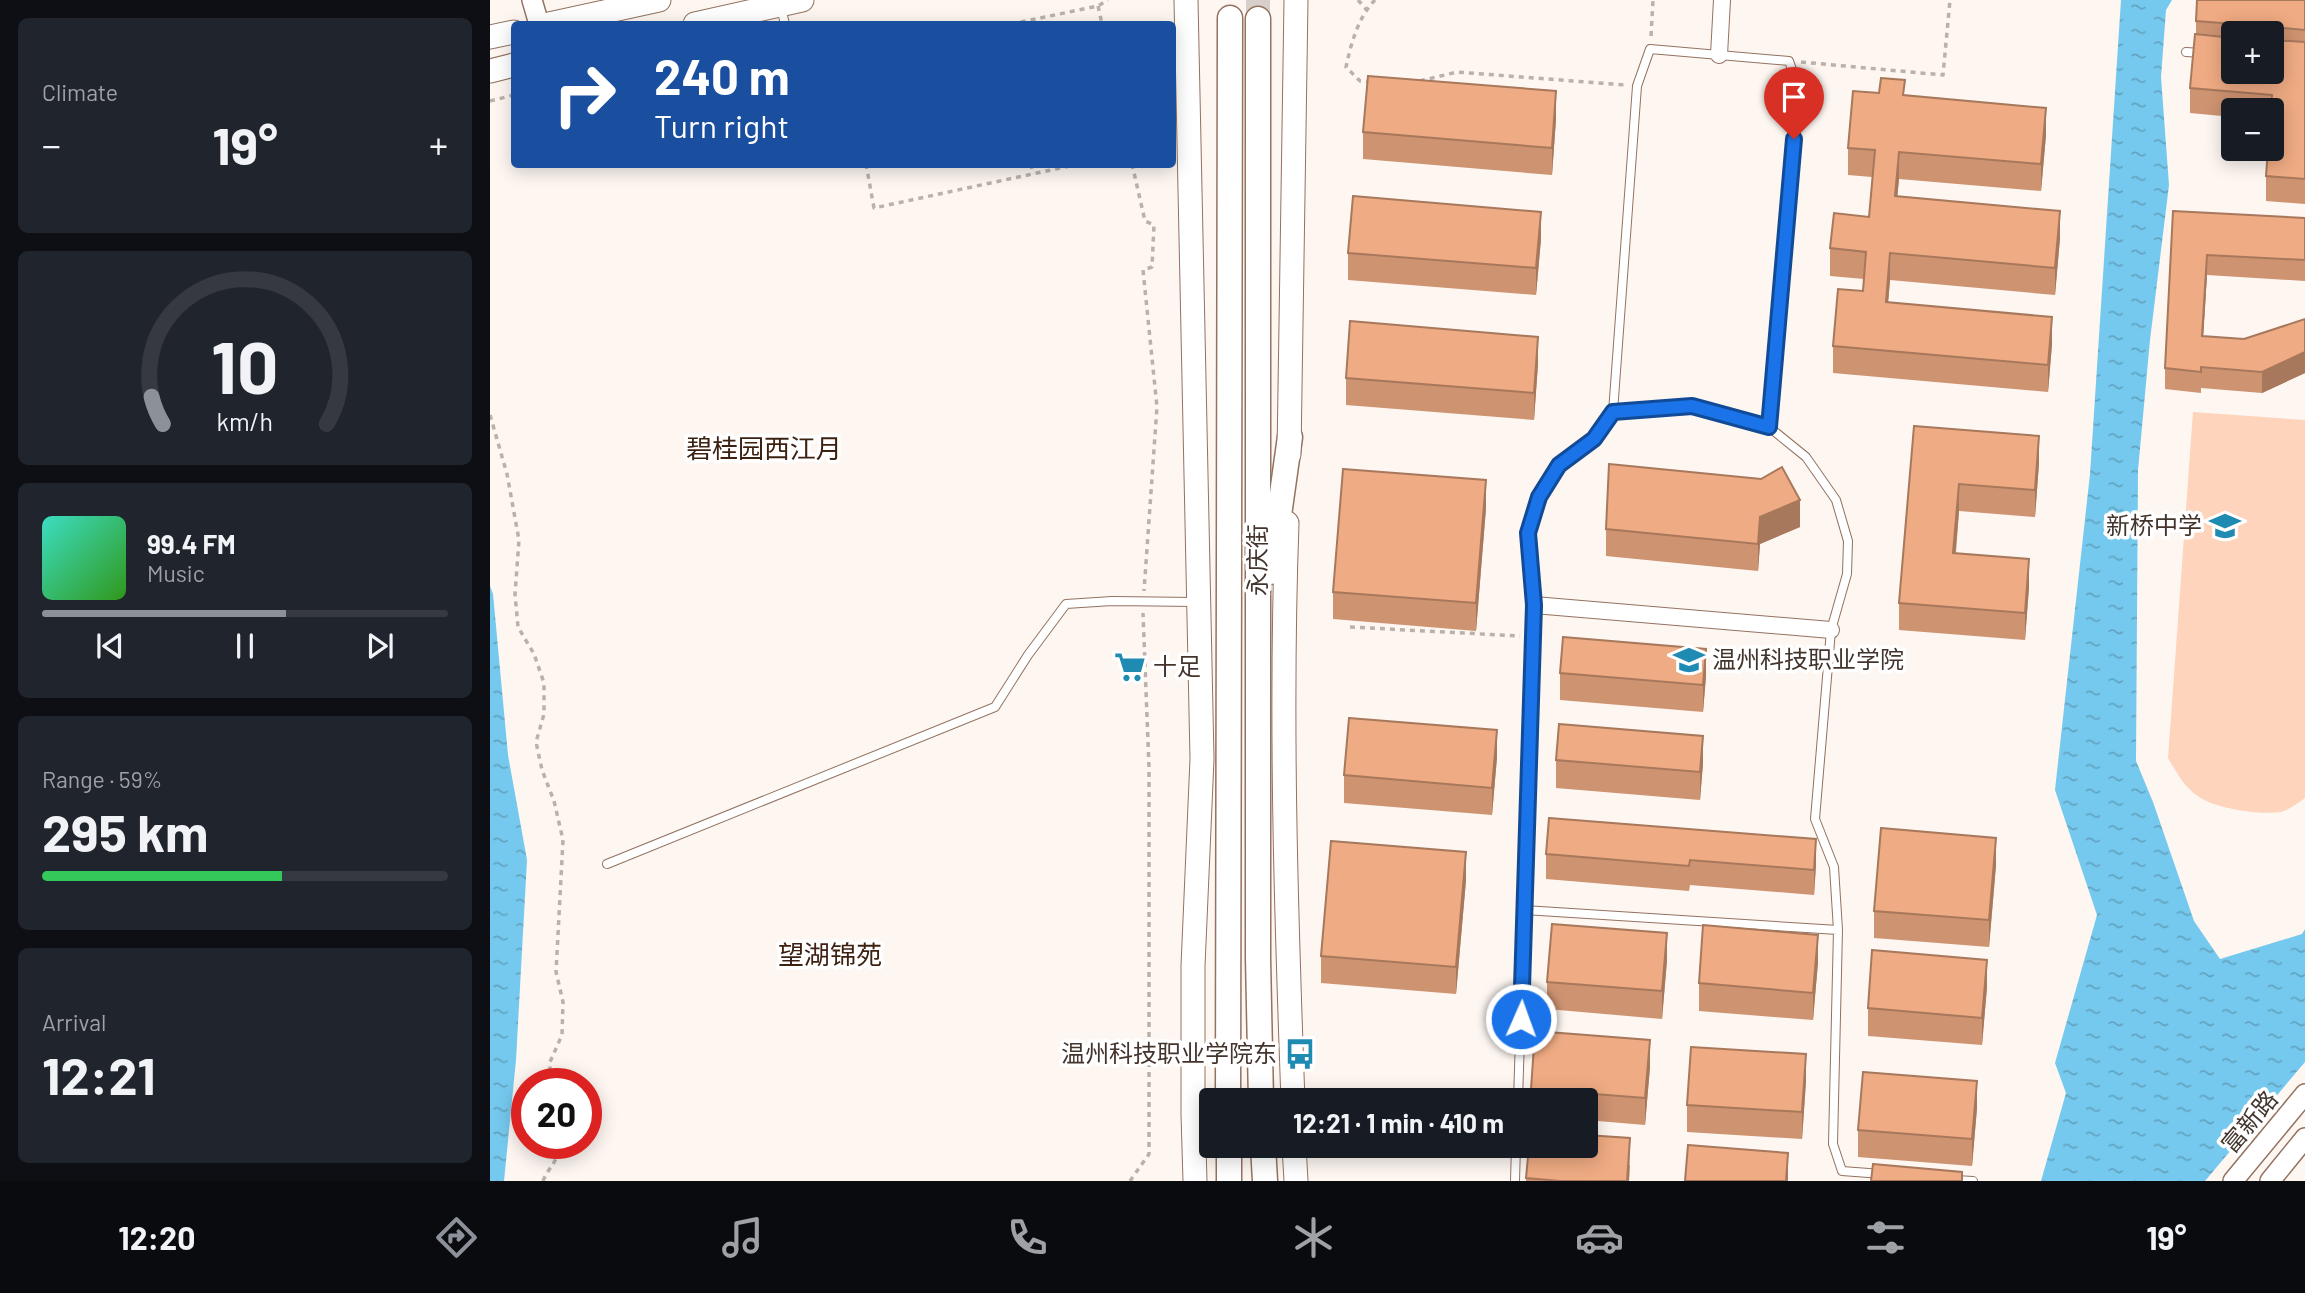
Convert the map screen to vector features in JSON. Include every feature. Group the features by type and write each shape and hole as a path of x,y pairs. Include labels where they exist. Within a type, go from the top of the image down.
{"main road":[{"path":"563,21 659,0"},
{"path":"1186,0 1202,759 1193,966 1195,1181"},
{"path":"1292,1088 1287,952 1285,738 1296,0"},
{"path":"715,21 789,10"},
{"name":"永庆街","path":"1228,1088 1230,18"},
{"name":"永庆街","path":"1258,19 1258,958 1261,1088"},
{"path":"490,37 511,33"},
{"path":"490,71 511,66"},
{"path":"1258,659 1290,437"},
{"path":"1229,1158 1230,1181"},
{"path":"1264,1158 1265,1181"},
{"path":"1295,1158 1297,1181"}],"street":[{"path":"532,0 538,21"},
{"path":"1719,55 1722,0"},
{"path":"1534,605 1831,630"},
{"name":"富新路","path":"2233,1181 2305,1094"},
{"path":"2270,1181 2305,1138"}],"lane":[{"path":"1518,1088 1534,605 1528,533 1539,497 1559,465 1594,439 1613,412 1637,86 1650,49 1789,61 1798,87 1769,427"},
{"path":"2186,52 2209,54"},
{"path":"1613,412 1692,406 1769,427 1806,457 1836,500 1848,541 1847,574 1831,630 1815,819 1834,867 1838,930 1833,1144 1842,1171 1894,1175"},
{"path":"607,864 995,707 1028,655 1066,604 1112,601 1199,603"},
{"path":"1524,910 1838,930"},
{"path":"1515,1181 1516,1158"},
{"path":"1947,1179 1973,1181"}],"path":[{"path":"1026,21 1098,6 1108,0"},
{"path":"1357,0 1366,9"},
{"path":"1373,82 1360,81 1346,67 1350,47 1366,9 1375,0"},
{"path":"1650,49 1653,0"},
{"path":"1789,61 1943,75 1950,0"},
{"path":"1098,6 1101,21"},
{"path":"1410,83 1457,72 1637,86"},
{"path":"490,101 511,96"},
{"path":"867,168 874,208 1061,168"},
{"path":"1032,168 1033,174"},
{"path":"1130,1181 1149,1154 1149,768 1142,601 1147,568 1157,407 1143,270 1152,267 1154,225 1145,221 1133,168"},
{"path":"490,415 507,474 519,540 515,594 518,627 534,654 544,683 544,714 537,743 563,840 556,972 563,1002 562,1035 550,1068"},
{"path":"1350,627 1533,637"},
{"path":"543,1181 556,1159"}],"shaded area":[{"path":"2193,412 2305,420 2305,798 2281,812 2239,810 2207,801 2185,784 2168,758"}],"water":[{"path":"2121,0 2172,0 2166,10 2161,77 2169,185 2150,340 2138,470 2136,761 2194,921 2220,959 2302,934 2305,929 2305,1062 2205,1181 2041,1181 2066,1093 2055,1063 2097,915 2055,790 2090,474"},
{"path":"490,586 493,594 508,755 527,860 516,1060 515,1068 511,1068 511,1110 504,1181 490,1181"}],"building":[{"path":"2197,0 2305,0 2305,30 2284,28 2284,21 2196,21"},
{"path":"2195,34 2221,37 2221,84 2284,84 2284,41 2305,42 2305,179 2266,176 2267,161 2284,161 2284,98 2190,88"},
{"path":"1368,76 1556,91 1552,148 1363,132"},
{"path":"1881,78 1905,80 1903,95 2046,108 2041,164 1899,152 1895,196 2060,211 2055,268 1890,253 1886,302 2052,317 2048,365 1833,346 1838,289 1863,291 1866,252 1830,248 1834,213 1869,217 1875,150 1848,148 1853,91 1879,93"},
{"path":"1353,196 1541,212 1536,268 1348,253"},
{"path":"2173,211 2305,218 2305,260 2207,255 2202,336 2244,339 2305,319 2305,352 2262,372 2201,367 2201,372 2165,368"},
{"path":"1350,321 1538,337 1534,393 1346,378"},
{"path":"1914,426 2039,436 2035,490 1959,484 1953,553 2029,559 2025,613 1899,603"},
{"path":"1609,464 1761,479 1782,467 1800,500 1760,517 1758,544 1606,529"},
{"path":"1343,469 1486,480 1476,603 1333,592"},
{"path":"1563,637 1706,649 1703,685 1560,673"},
{"path":"1349,718 1497,730 1492,788 1344,775"},
{"path":"1559,724 1703,736 1700,772 1556,760"},
{"path":"1549,818 1816,839 1814,870 1690,860 1689,866 1546,854"},
{"path":"1881,828 1996,838 1989,920 1874,911"},
{"path":"1331,841 1466,852 1456,967 1321,956"},
{"path":"1552,924 1667,933 1662,991 1547,982"},
{"path":"1703,925 1818,935 1813,993 1699,983"},
{"path":"1872,950 1987,960 1982,1018 1868,1008"},
{"path":"1535,1031 1650,1040 1645,1098 1598,1094 1598,1088 1531,1088"},
{"path":"1691,1047 1806,1054 1802,1112 1687,1105"},
{"path":"1863,1072 1977,1081 1972,1139 1858,1130"},
{"path":"1598,1136 1630,1138 1627,1181 1526,1178 1528,1158 1598,1158"},
{"path":"1688,1145 1788,1153 1786,1181 1685,1181"},
{"path":"1873,1164 1962,1172 1962,1181 1871,1181"}],"tunnel":[{"path":"1258,0 1258,19"}],"place":[{"name":"新桥中学","path":"2225,526"},
{"name":"温州科技职业学院","path":"1689,660"},
{"name":"十足","path":"1130,667"},
{"name":"温州科技职业学院东","path":"1300,1054"}],"district":[{"name":"碧桂园西江月","path":"764,449"},
{"name":"望湖锦苑","path":"830,955"}],"route":[{"path":"1521,1019 1534,605 1528,533 1539,497 1559,465 1594,439 1613,412 1692,406 1769,427 1794,139"}]}
